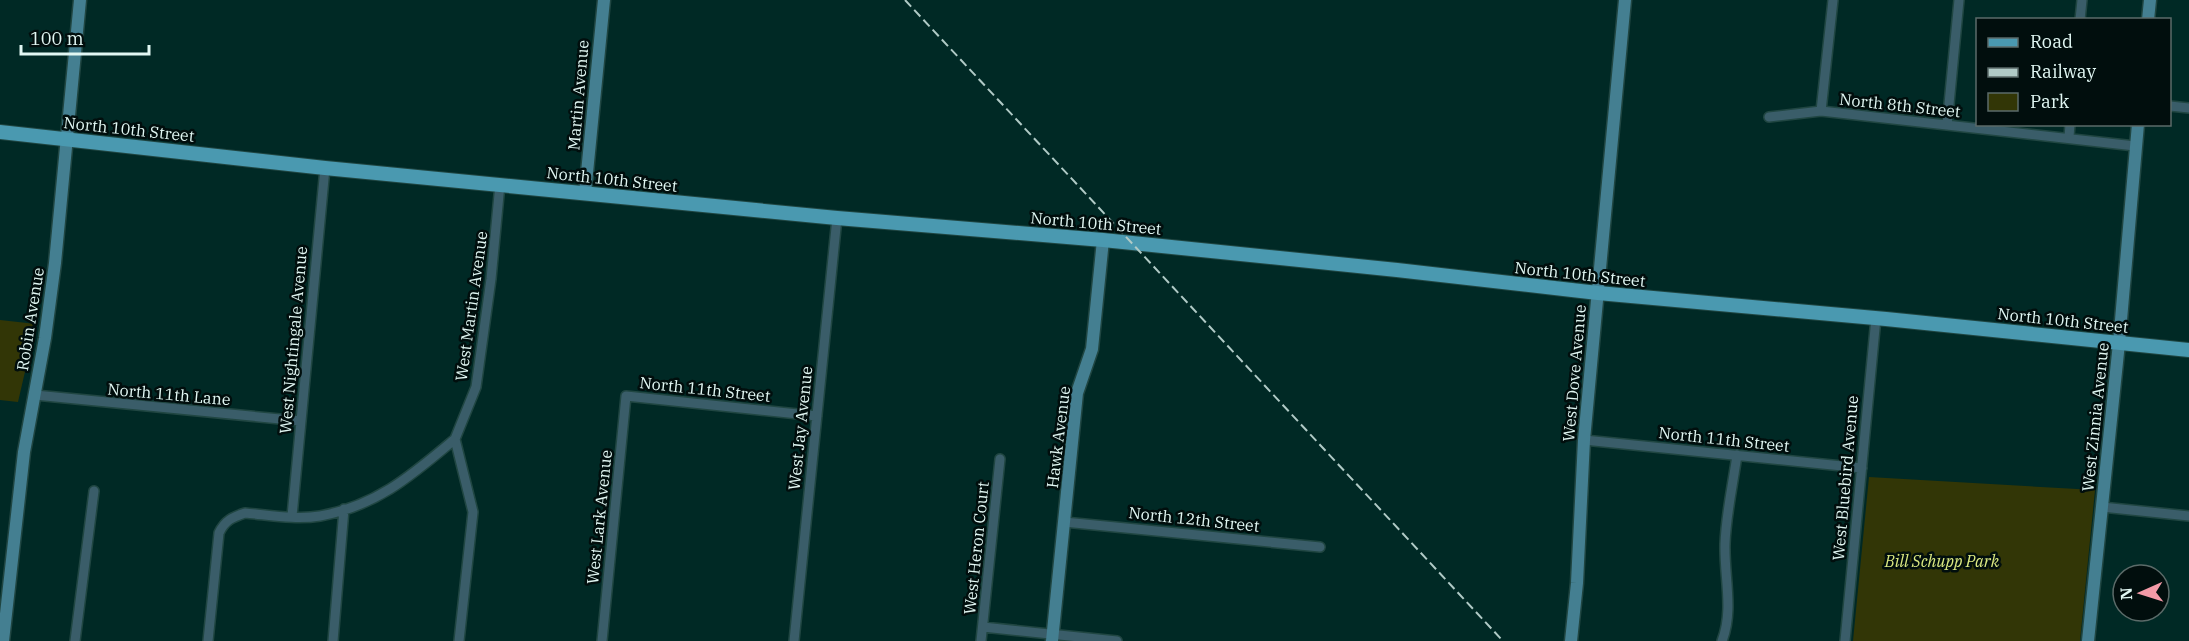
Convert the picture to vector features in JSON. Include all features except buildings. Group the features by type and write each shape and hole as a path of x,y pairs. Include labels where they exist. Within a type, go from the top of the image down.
{"main road":[{"name":"North 10th Street","path":"0,132 325,168 837,218 1103,240 1598,293 2189,350"}],"street":[{"name":"Robin Avenue","path":"3,641 24,452 49,310 68,139 80,0"},
{"name":"Martin Avenue","path":"585,193 604,0"},
{"name":"West Dove Avenue","path":"1571,641 1577,583 1584,440 1625,0"},
{"path":"1821,111 1833,0"},
{"path":"1947,125 1959,0"},
{"path":"2080,18 2082,0"},
{"path":"2148,18 2150,0"},
{"path":"2171,106 2189,108"},
{"name":"North 8th Street","path":"1769,117 1821,111 2135,146"},
{"path":"2069,137 2070,126"},
{"name":"West Zinnia Avenue","path":"2088,641 2119,343 2138,126"},
{"name":"West Nightingale Avenue","path":"292,516 325,168"},
{"name":"West Martin Avenue","path":"455,439 476,387 492,272 500,184"},
{"name":"West Jay Avenue","path":"794,641 837,218"},
{"name":"Hawk Avenue","path":"1052,638 1077,393 1092,349 1103,240"},
{"name":"West Bluebird Avenue","path":"1845,641 1875,318"},
{"name":"North 11th Lane","path":"35,395 301,421"},
{"name":"North 11th Street","path":"626,396 817,416"},
{"name":"West Lark Avenue","path":"602,641 626,396"},
{"path":"208,641 219,533 223,523 245,513 318,516 381,496 415,473 455,439 473,512 459,641"},
{"name":"North 11th Street","path":"1584,440 1862,468"},
{"path":"1722,641 1728,626 1729,608 1725,542 1737,455"},
{"name":"West Heron Court","path":"981,641 1000,459"},
{"path":"75,641 94,491"},
{"path":"2102,507 2189,516"},
{"path":"333,641 345,508"},
{"name":"North 12th Street","path":"1064,522 1320,547"},
{"path":"983,627 1052,638 1117,641"}],"green space":[{"path":"0,320 36,324 18,402 0,400"},
{"name":"Bill Schupp Park","path":"1869,477 2095,490 2080,641 1853,641"}],"railway":[{"path":"905,0 1503,641"}]}
